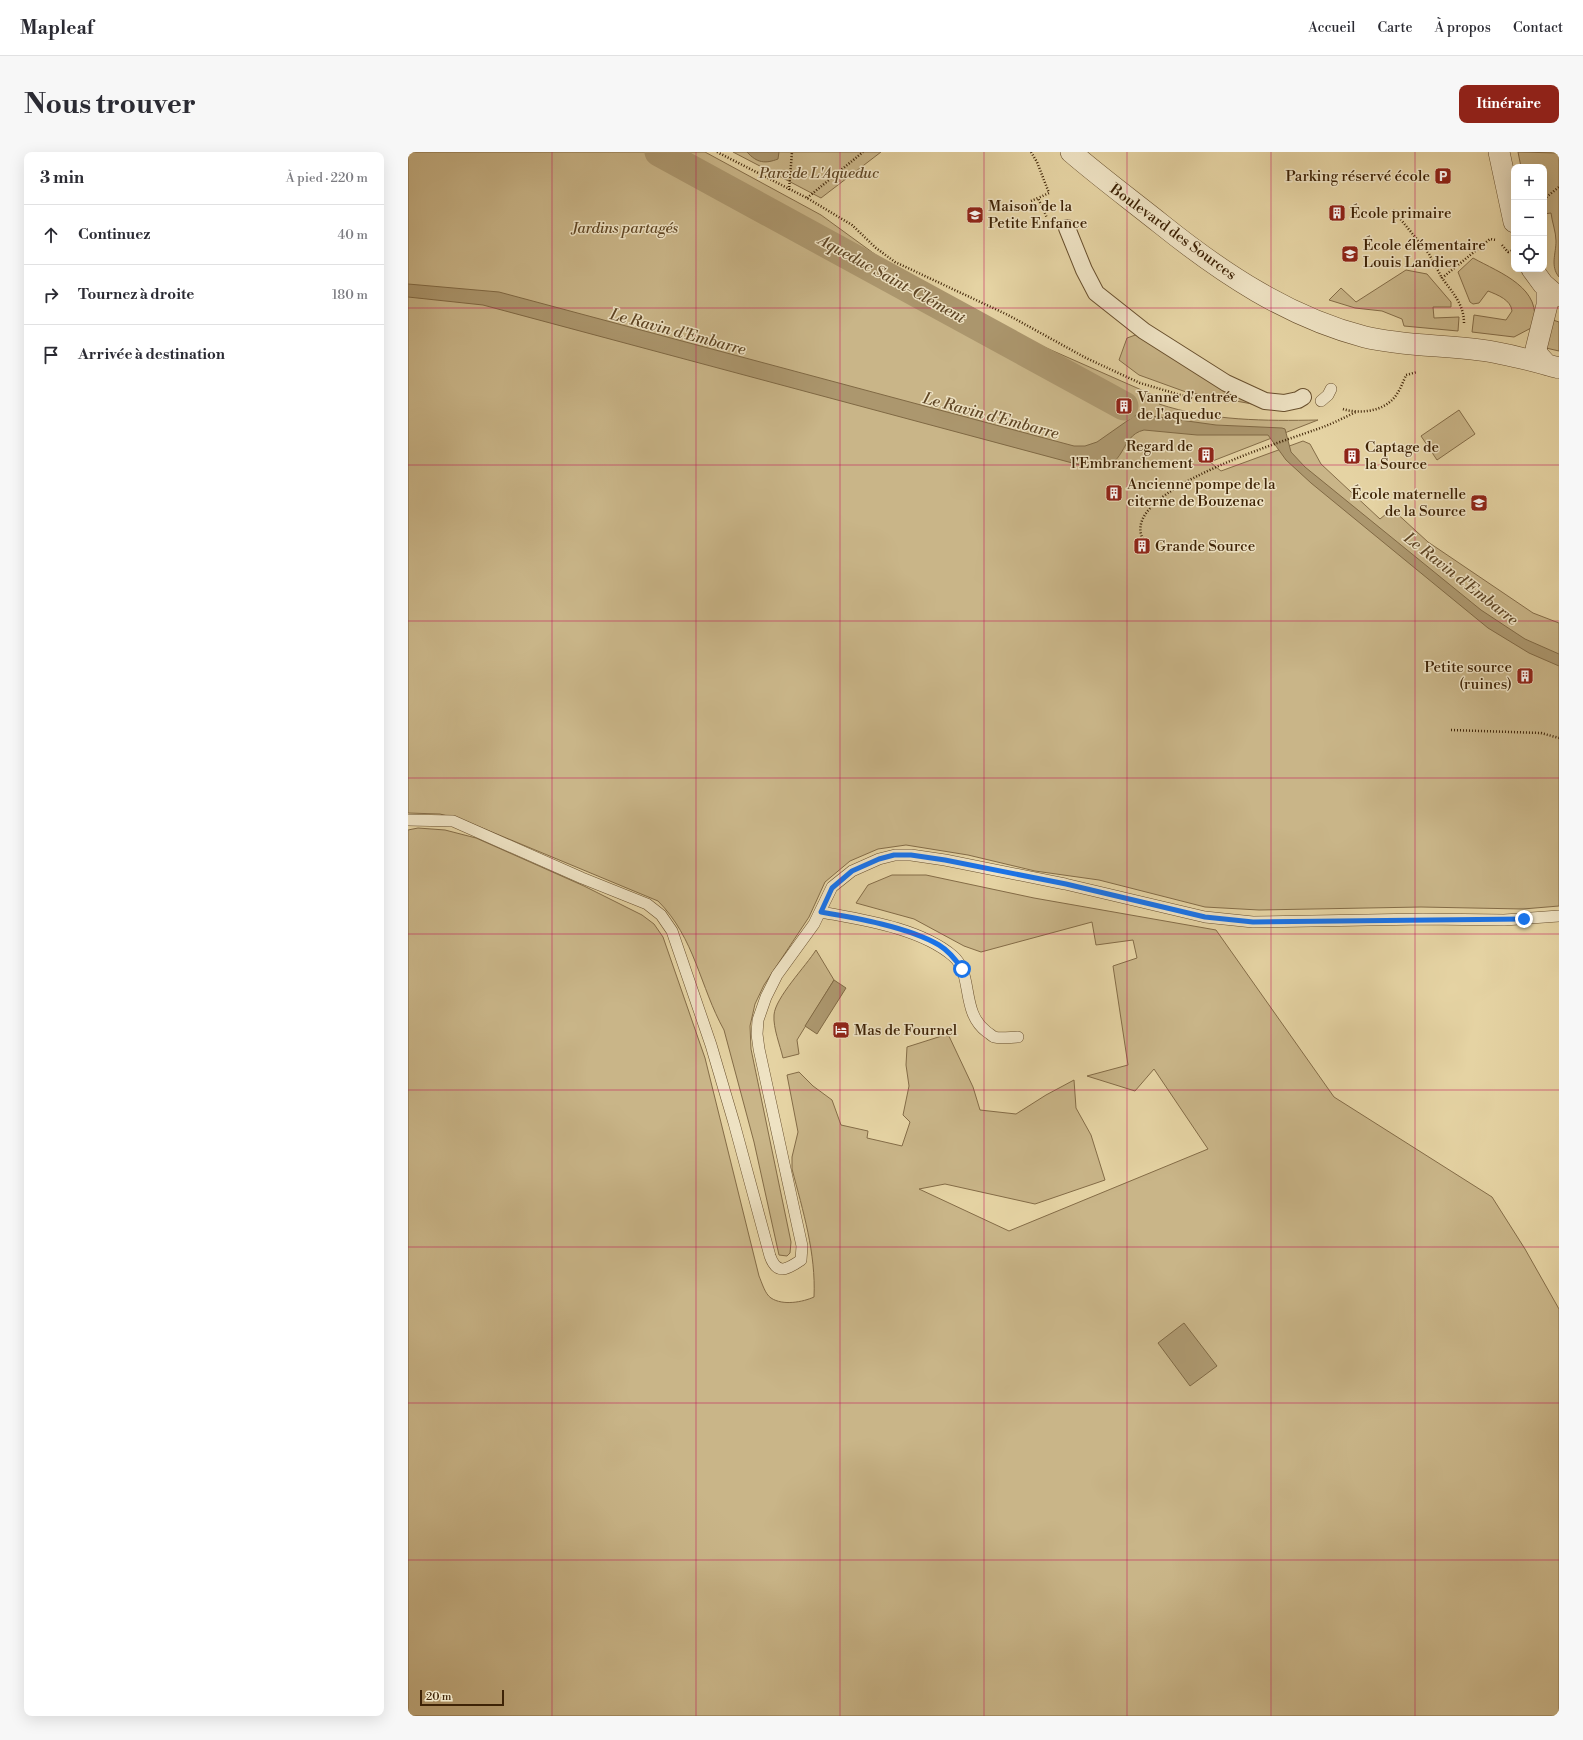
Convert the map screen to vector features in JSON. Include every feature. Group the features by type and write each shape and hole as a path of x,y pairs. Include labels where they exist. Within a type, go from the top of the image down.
{"street":[{"name":"Boulevard des Sources","path":"1071,152 1105,182 1198,254 1260,294 1287,308 1343,330 1381,340 1480,350 1553,366"},
{"path":"1499,152 1511,208"},
{"path":"1067,228 1084,270 1096,293 1144,331 1226,383 1265,400 1284,403 1298,400 1303,397"},
{"path":"1535,272 1553,293 1547,305 1539,333 1536,351 1538,355 1553,366"},
{"path":"1508,355 1524,349 1539,333"}],"lane":[{"path":"1321,401 1328,395 1331,389"},
{"path":"408,820 453,821 582,878 647,904 660,915 672,931 711,1044 770,1256 773,1264 780,1269 789,1269 801,1260 802,1246 759,1049 757,1034 758,1020 766,997 777,975 821,912 832,888 852,871 879,859 894,855 911,855 945,860 1066,884 1205,917 1246,921 1504,920 1559,916"},
{"path":"821,912 857,918 915,934 939,945 955,958 962,969 970,1008 978,1025 994,1037 1018,1036"}],"path":[{"path":"717,152 807,198 852,225 876,248 895,262 1008,315"},
{"path":"789,190 792,152"},
{"path":"807,198 863,152"},
{"path":"1031,152 1037,162 1049,193 1038,198"},
{"path":"1547,197 1559,187"},
{"path":"1393,210 1430,254 1442,278 1455,295"},
{"path":"1442,278 1490,239 1498,240 1508,252 1511,251"},
{"path":"1143,539 1140,530 1144,517 1172,489 1215,467 1280,441 1322,428 1357,412"},
{"path":"1452,730 1541,733 1559,738"}],"green space":[{"name":"Jardins partagés","path":"408,152 645,152 808,242 813,234 663,152 705,152 821,215 898,271 975,309 1017,335 1162,399 1159,404 1178,410 1218,417 1258,420 1318,420 1210,462 1221,471 1303,441 1310,444 1321,464 1380,519 1392,509 1428,542 1533,613 1559,623 1559,906 1523,909 1421,907 1259,910 1205,907 1099,880 1035,871 968,855 906,845 878,849 850,861 825,882 809,917 764,985 755,1004 750,1026 751,1049 791,1242 790,1253 787,1256 779,1255 754,1142 724,1030 689,947 681,931 670,915 658,901 463,820 440,814 408,813"},
{"name":"Parc de L'Aqueduc","path":"733,152 881,152 821,198"},
{"path":"1518,152 1559,153 1559,277 1556,273 1554,264 1556,238 1551,213 1547,214 1547,164 1520,164"},
{"path":"1473,258 1507,276 1526,292 1532,302 1535,313 1533,327 1514,337 1472,332 1474,315 1506,320 1512,311 1507,301 1488,291 1479,303 1473,304 1470,302 1458,272"},
{"path":"1406,270 1427,274 1451,302 1451,307 1433,307 1434,318 1459,317 1458,331 1404,326 1402,319 1382,311 1355,308 1329,300 1341,288 1356,302"},
{"path":"1553,320 1559,322 1559,351 1546,348"},
{"path":"1141,333 1269,407 1186,392 1139,375 1119,360 1127,338"},
{"path":"1459,410 1475,434 1437,460 1421,436"},
{"path":"418,828 445,830 476,838 584,886 642,915 654,924 663,937 705,1058 759,1276 767,1294 771,1298 787,1303 799,1302 814,1297 814,1281 808,1232 792,1169 792,1157 798,1132 787,1075 799,1072 813,1086 832,1100 841,1125 868,1131 867,1138 902,1146 910,1122 903,1115 909,1086 906,1065 907,1047 948,1034 973,1087 980,1110 1016,1114 1046,1095 1074,1080 1076,1108 1091,1135 1105,1180 1035,1204 945,1184 919,1189 1009,1231 1208,1149 1154,1069 1135,1091 1087,1076 1128,1065 1113,966 1137,958 1133,940 1096,945 1092,922 981,952 964,946 914,919 856,903 868,885 892,875 926,875 1034,898 1216,930 1334,1097 1492,1197 1525,1249 1559,1309 1559,1716 408,1716 408,830"},
{"path":"816,950 834,980 797,1040 799,1054 783,1058 775,1025 774,1015 776,1008 785,991"}],"shaded area":[{"path":"747,152 779,152 778,159 769,162 761,162"},
{"path":"408,284 499,292 1074,446 1085,446 1097,442 1137,414 1216,425 1282,428 1285,429 1291,452 1305,467 1481,610 1525,639 1559,654 1559,666 1529,653 1488,628 1311,483 1286,460 1268,435 1197,435 1144,430 1136,433 1130,439 1111,464 1103,467 1091,468 483,305 408,297"},
{"path":"834,980 846,988 817,1034 805,1026"},
{"path":"1184,1323 1217,1366 1190,1386 1158,1343"}],"waterway":[{"name":"Aqueduc Saint-Clément","path":"659,152 1124,406"}],"place":[{"name":"Parking réservé école","path":"1443,176"},
{"name":"École primaire","path":"1337,213"},
{"name":"Maison de la Petite Enfance","path":"975,215"},
{"name":"École élémentaire Louis Landier","path":"1350,254"},
{"name":"Vanne d'entrée de l'aqueduc","path":"1124,406"},
{"name":"Regard de l'Embranchement","path":"1206,455"},
{"name":"Captage de la Source","path":"1352,456"},
{"name":"Ancienne pompe de la citerne de Bouzenac","path":"1114,493"},
{"name":"École maternelle de la Source","path":"1479,503"},
{"name":"Grande Source","path":"1142,546"},
{"name":"Petite source (ruines)","path":"1525,676"},
{"name":"Mas de Fournel","path":"841,1030"}],"route":[{"path":"962,969 955,958 939,945 915,934 857,918 821,912 832,888 852,871 879,859 894,855 911,855 945,860 1066,884 1205,917 1253,922 1278,920 1524,919"}],"water label":[{"name":"Le Ravin d'Embarre","path":"678,332"},
{"name":"Le Ravin d'Embarre","path":"991,416"},
{"name":"Le Ravin d'Embarre","path":"1461,579"}]}
